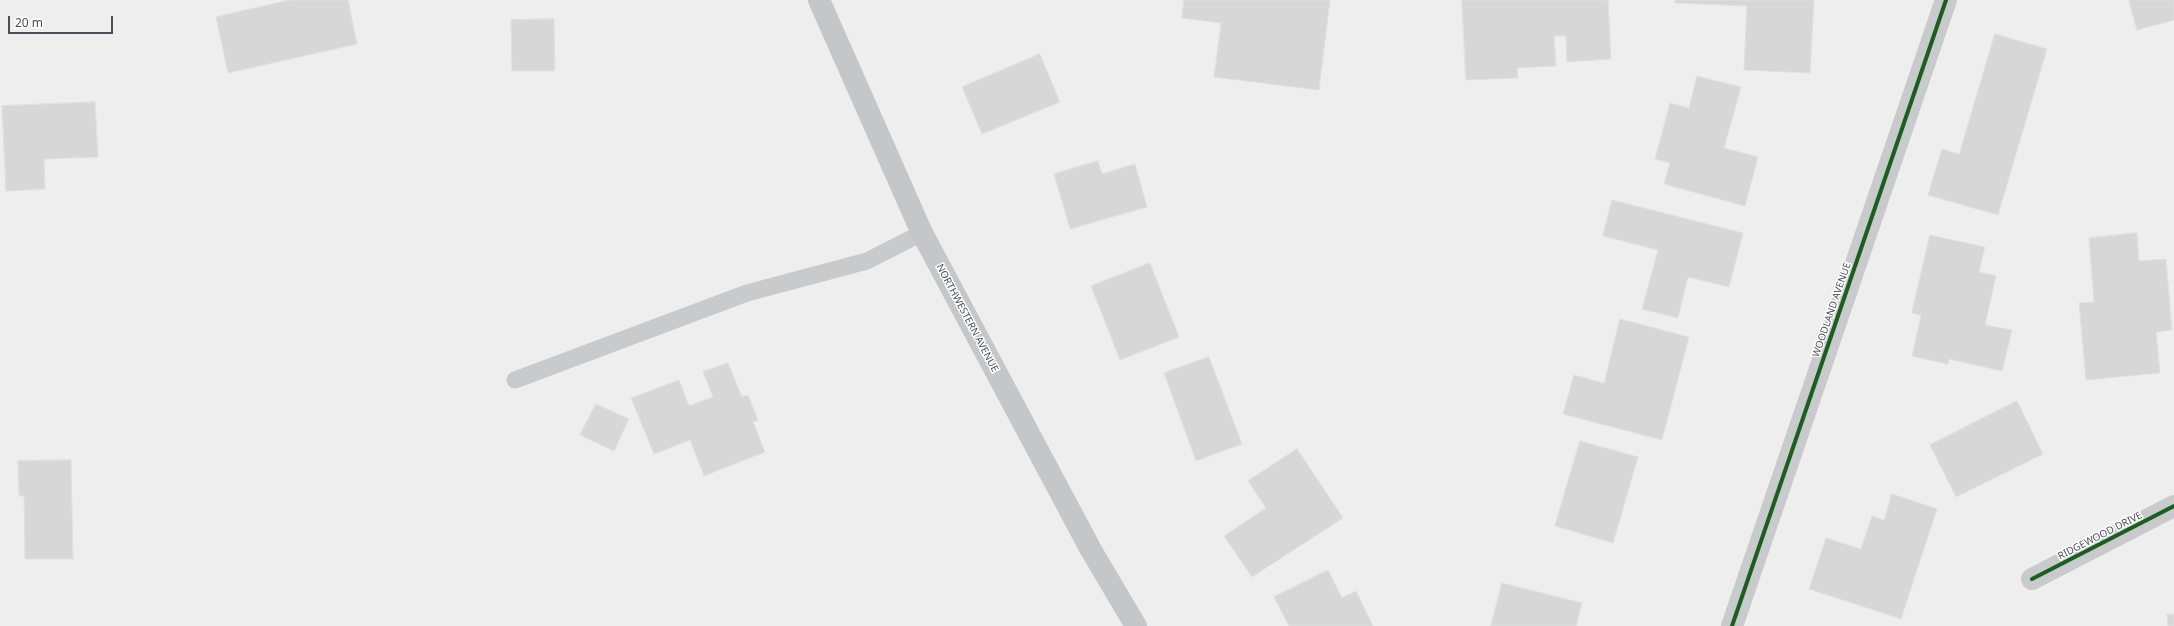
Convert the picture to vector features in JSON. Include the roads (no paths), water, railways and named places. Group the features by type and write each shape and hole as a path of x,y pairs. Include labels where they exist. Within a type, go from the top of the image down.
{"main road":[{"name":"NORTHWESTERN AVENUE","path":"819,0 922,233 1091,550 1136,626"}],"street":[{"name":"WOODLAND AVENUE","path":"1732,626 1946,0"},
{"name":"RIDGEWOOD DRIVE","path":"2032,579 2174,506"}],"lane":[{"path":"515,380 747,293 867,261 922,233"}]}
